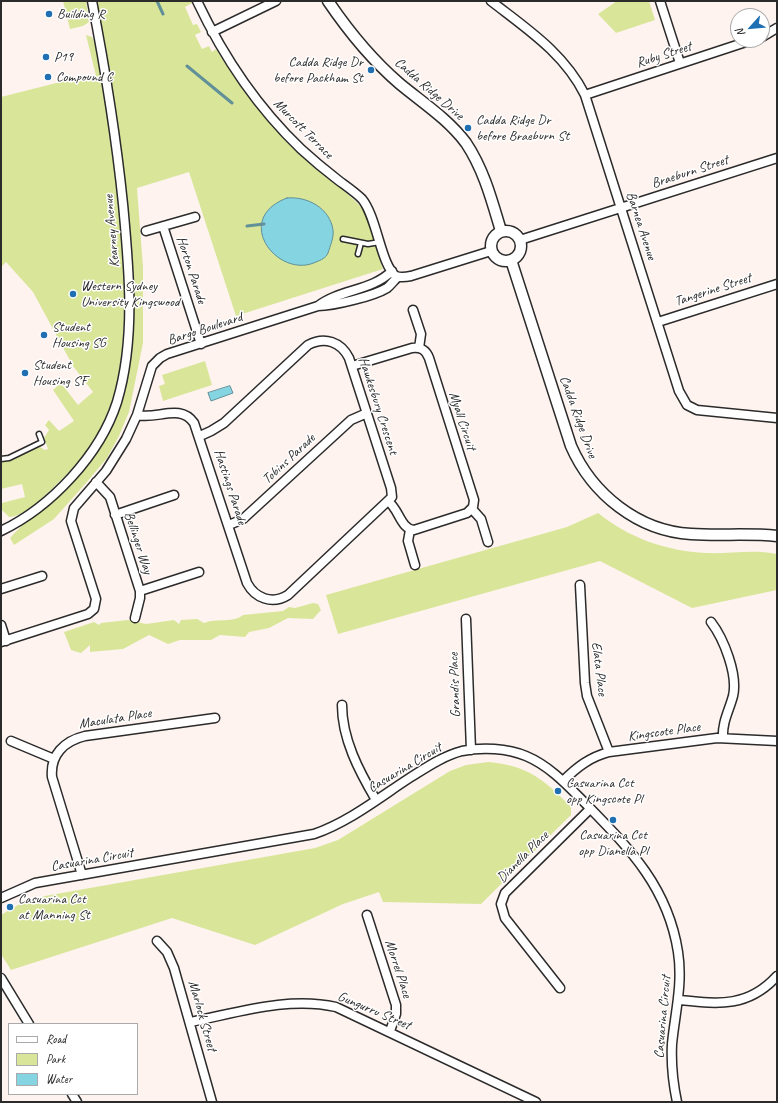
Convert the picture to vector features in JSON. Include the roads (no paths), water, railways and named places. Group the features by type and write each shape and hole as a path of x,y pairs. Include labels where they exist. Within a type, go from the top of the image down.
{"street":[{"name":"Kearney Avenue","path":"2,528 32,512 55,492 90,455 112,414 121,385 129,317 125,227 118,159 92,1"},
{"name":"Murcott Terrace","path":"197,1 212,32 240,77 276,122 313,160 357,194 366,204 372,216 380,242 395,274"},
{"path":"212,32 276,1"},
{"name":"Cadda Ridge Drive","path":"328,1 344,24 369,54 398,82 445,119 466,144 485,179 501,231"},
{"name":"Barnea Avenue","path":"491,1 557,54 573,74 585,95 679,391 687,404 701,411 777,418"},
{"path":"660,1 680,63"},
{"name":"Ruby Street","path":"585,95 730,47"},
{"name":"Braeburn Street","path":"520,240 777,158"},
{"path":"146,231 195,217"},
{"name":"Horton Parade","path":"163,226 201,344"},
{"path":"501,231 510,231 518,236 520,240 520,252 511,260 501,260 497,258 491,250 492,239 501,231"},
{"path":"395,274 411,276 491,250"},
{"name":"Cadda Ridge Drive","path":"511,260 571,446 584,472 597,487 630,514 663,529 690,534 777,536"},
{"name":"Bargo Boulevard","path":"3,642 88,614 94,609 96,599 71,519 74,508 119,451 137,415 148,375 157,360 167,354 318,306 327,299 378,282 395,274"},
{"name":"Tangerine Street","path":"658,322 777,284"},
{"path":"352,366 412,348 419,348 420,334 413,310"},
{"name":"Hawkesbury Crescent","path":"200,436 211,432 224,423 312,343 324,340 337,344 346,352 352,366 391,488 392,495 389,502"},
{"name":"Myall Circuit","path":"419,348 424,350 429,358 474,500 472,509"},
{"name":"Hastings Parade","path":"137,415 148,417 170,412 182,413 193,420 200,436 246,580 250,588 260,597 269,600 278,599 291,593 389,502"},
{"name":"Tobins Parade","path":"229,525 243,519 351,420 367,413"},
{"name":"Bellinger Way","path":"96,482 108,495 116,515 140,591 140,598 135,618"},
{"path":"116,515 174,495"},
{"path":"389,502 396,509 404,525 412,530 467,513 472,509 481,519 488,542"},
{"path":"412,530 408,541 415,565"},
{"path":"140,591 200,572"},
{"path":"1,589 42,576"},
{"name":"Elata Place","path":"580,584 587,696 609,752"},
{"name":"Grandis Place","path":"466,619 471,750"},
{"path":"711,622 725,643 734,682 733,694 723,722 723,738"},
{"path":"1,625 3,642"},
{"path":"342,705 346,738 376,800"},
{"name":"Maculata Place","path":"54,759 64,745 81,737 214,718"},
{"name":"Kingscote Place","path":"563,781 581,764 596,756 609,752 723,738 777,741"},
{"path":"11,741 54,759 52,772 53,786 82,875"},
{"name":"Casuarina Circuit","path":"1,898 35,883 314,834 341,822 443,758 471,750 500,750 526,756 548,768 590,809 636,858 662,899 672,926 678,952 680,976 679,1000 672,1055 674,1101"},
{"name":"Dianella Place","path":"560,988 505,918 502,910 502,900 505,893 590,809"},
{"name":"Morrel Place","path":"367,915 396,1005 396,1014 390,1031"},
{"name":"Marlock Street","path":"157,941 167,952 172,962 212,1102"},
{"path":"679,1000 715,1003 735,1002 758,992 777,976"},
{"path":"1,978 28,1023"},
{"name":"Gungurru Street","path":"190,1022 279,1005 312,1003 344,1009 536,1102"}],"lane":[{"path":"343,238 361,243 371,244 380,242"},
{"path":"358,254 361,243"},
{"path":"1,459 9,458 42,442 39,434"}],"water":[{"path":"287,198 310,201 327,215 331,222 333,230 332,242 328,253 321,260 302,265 288,263 275,255 266,245 262,232 263,219 271,208"},
{"path":"230,386 233,393 211,401 208,393"}],"waterway":[{"path":"157,1 163,14"},
{"path":"187,66 232,103"},
{"path":"247,226 264,224"}],"place":[{"name":"Building R","path":"49,14"},
{"name":"P19","path":"46,57"},
{"name":"Cadda Ridge Dr before Packham St","path":"371,70"},
{"name":"Compound C","path":"48,77"},
{"name":"Cadda Ridge Dr before Braeburn St","path":"468,128"},
{"name":"Western Sydney University Kingswood","path":"73,294"},
{"name":"Student Housing SG","path":"44,335"},
{"name":"Student Housing SF","path":"25,373"},
{"name":"Casuarina Cct opp Kingscote Pl","path":"558,791"},
{"name":"Casuarina Cct opp Dianella Pl","path":"613,820"},
{"name":"Casuarina Cct at Manning St","path":"10,907"}]}
